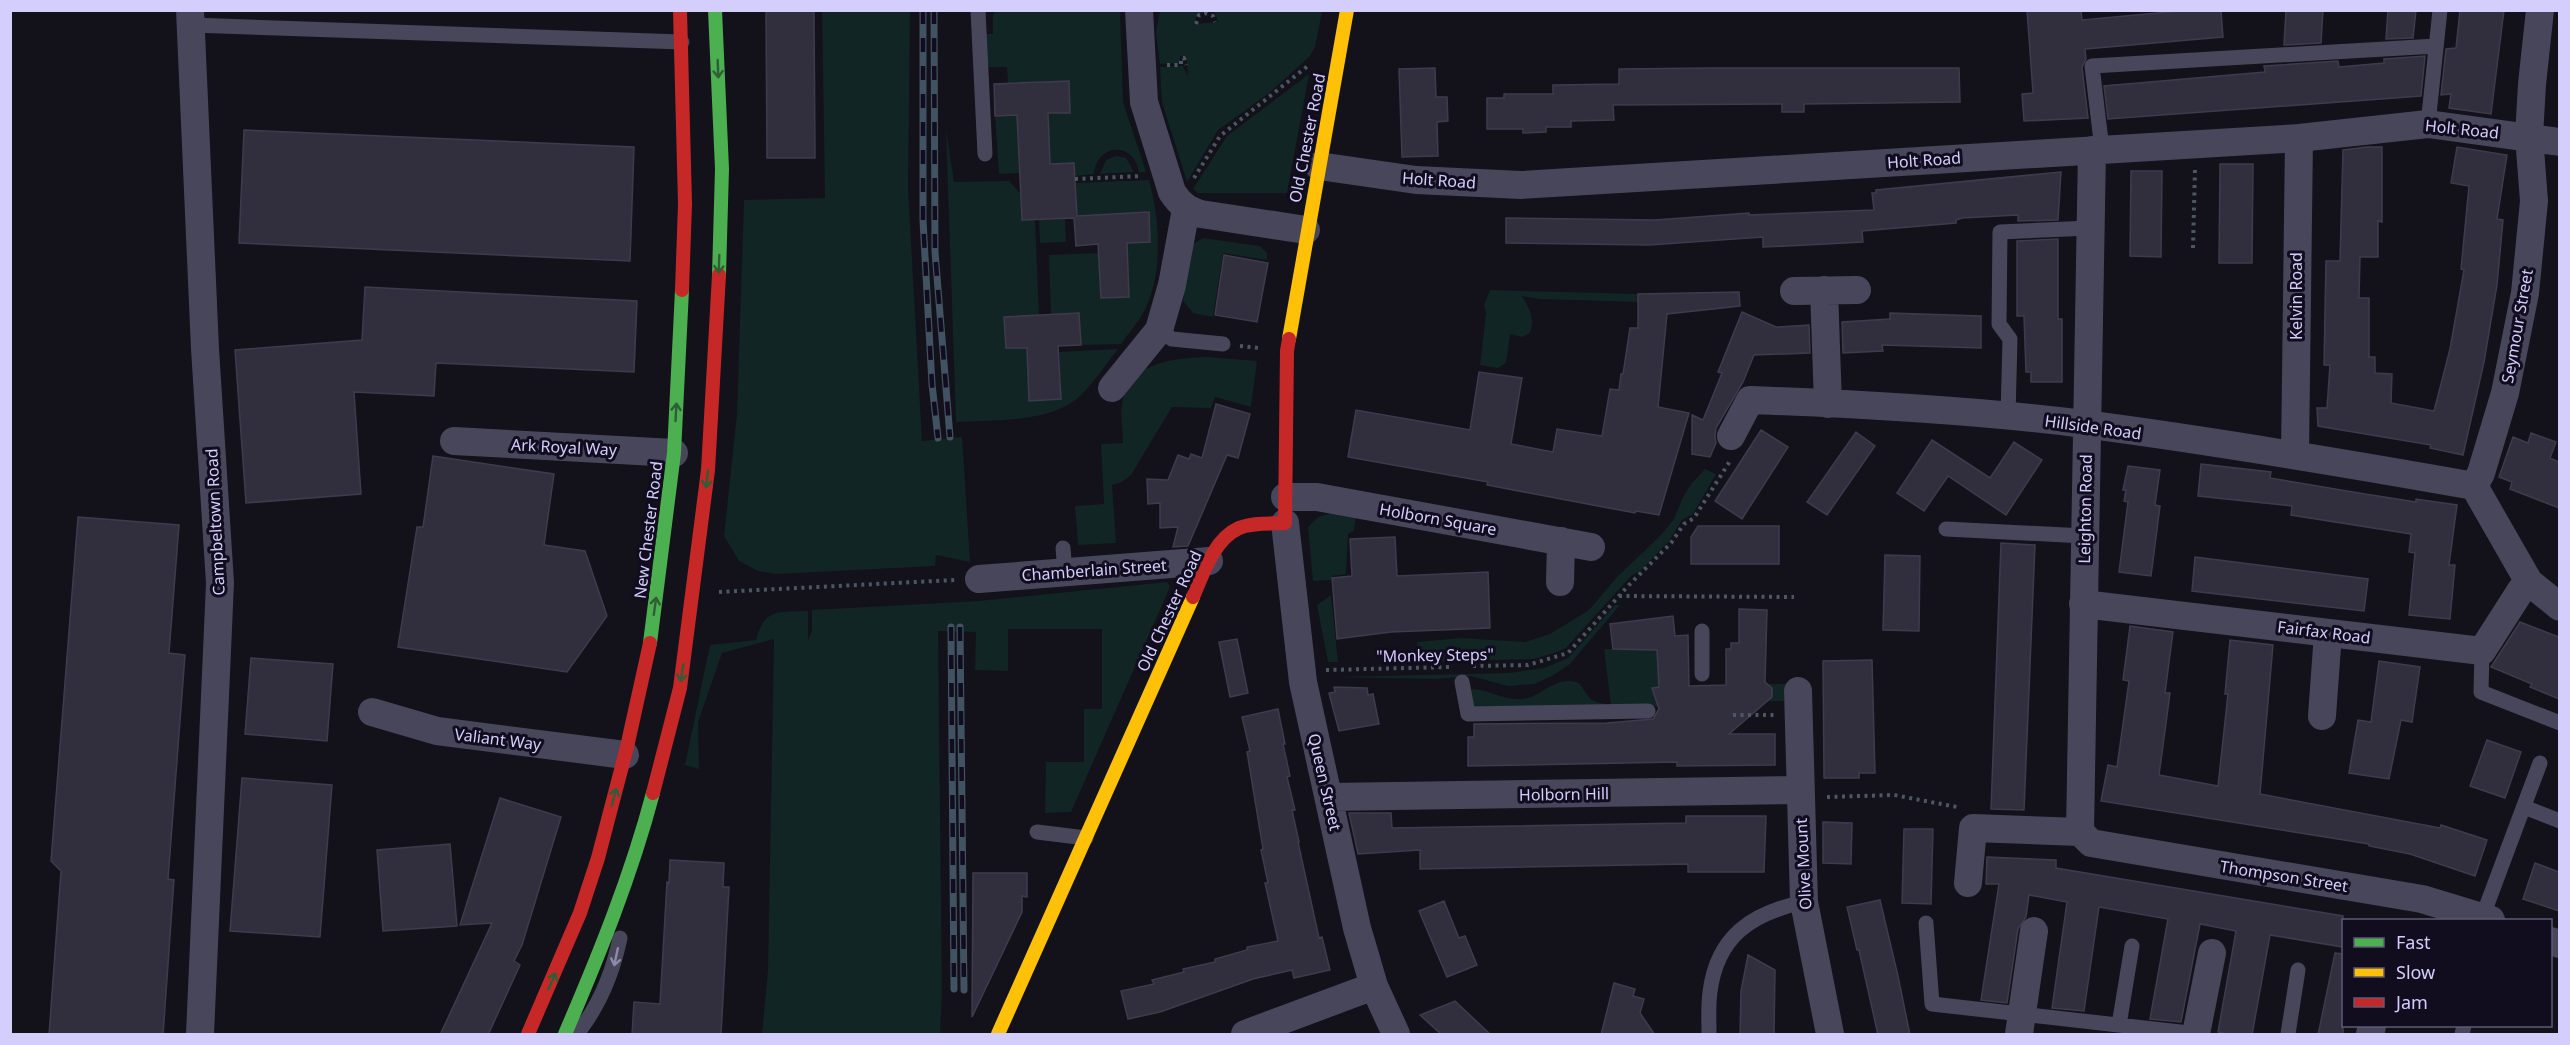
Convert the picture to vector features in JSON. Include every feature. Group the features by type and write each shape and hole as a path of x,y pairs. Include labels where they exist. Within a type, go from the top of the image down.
{"main road":[{"name":"New Chester Road","path":"528,1035 580,913 598,858 648,659 674,453 685,204 680,10"},
{"path":"565,1035 608,933 634,858 680,688 708,470 717,333 722,169 716,10"},
{"name":"Old Chester Road","path":"998,1035 1209,561 1225,536 1238,527 1285,510 1287,351 1306,230 1347,10"}],"street":[{"path":"1139,10 1144,102 1173,192 1182,205 1201,214 1306,230"},
{"name":"Seymour Street","path":"2474,486 2481,473 2505,393 2525,293 2534,201 2529,136 2540,10"},
{"name":"Campbeltown Road","path":"190,18 205,349 220,583 200,1035"},
{"name":"Holt Road","path":"1319,166 1416,180 1521,185 2299,138 2428,124 2529,136 2559,142"},
{"name":"Kelvin Road","path":"2295,455 2299,138"},
{"name":"Leighton Road","path":"2080,832 2090,228 2097,149"},
{"path":"1112,388 1159,330 1172,285 1182,205"},
{"path":"1824,290 1828,404"},
{"path":"1794,291 1857,290"},
{"name":"Hillside Road","path":"1731,448 1750,400 2008,416 2086,424 2295,455 2474,486"},
{"name":"Ark Royal Way","path":"454,441 674,453"},
{"path":"2474,486 2529,582 2559,607"},
{"name":"Holborn Square","path":"1285,510 1317,497 1591,547"},
{"name":"Queen Street","path":"1285,510 1301,670 1357,928 1374,986 1396,1035"},
{"path":"1560,582 1561,541"},
{"name":"Chamberlain Street","path":"979,579 1009,568 1064,560 1209,561"},
{"path":"2482,651 2521,590 2529,582"},
{"name":"Fairfax Road","path":"2083,604 2482,651"},
{"path":"2322,716 2328,633"},
{"name":"Olive Mount","path":"1798,703 1804,902 1830,1035"},
{"name":"Valiant Way","path":"372,712 437,731 625,755"},
{"name":"Holborn Hill","path":"1329,797 1799,794"},
{"path":"1968,883 1973,828 2080,832"},
{"name":"Thompson Street","path":"2080,832 2091,843 2422,899 2487,919"},
{"path":"2020,1025 2034,931"},
{"path":"2197,1034 2212,952"},
{"path":"1245,1035 1374,986"}],"lane":[{"path":"978,10 985,154"},
{"path":"2428,124 2440,10"},
{"path":"190,18 682,42"},
{"path":"2097,149 2092,66 2436,46"},
{"path":"2008,416 2010,339 1999,324 2000,232 2090,228"},
{"path":"1159,330 1172,339 1223,344"},
{"path":"1946,529 2084,536"},
{"path":"1702,631 1702,674"},
{"path":"2482,651 2481,692 2559,723"},
{"path":"1462,682 1468,714 1648,711"},
{"path":"2487,919 2540,763"},
{"path":"2524,807 2559,821"},
{"path":"1037,832 1086,838"},
{"path":"576,1035 597,1008 615,963 634,858"},
{"path":"1709,1035 1710,993 1714,971 1724,950 1740,930 1760,915 1777,908 1804,902"},
{"path":"1926,923 1932,1004 2020,1025 2119,1025 2197,1034"},
{"path":"2119,1025 2132,946"},
{"path":"2288,1035 2298,970"}],"path":[{"path":"1196,24 1199,15 1209,12 1215,22"},
{"path":"1182,205 1220,136 1342,38"},
{"path":"2193,248 2195,144"},
{"path":"1076,179 1167,175"},
{"path":"1223,344 1287,351"},
{"path":"1618,596 1671,543 1684,524 1694,518 1731,448"},
{"path":"693,594 979,579"},
{"path":"1618,596 1794,597"},
{"name":"\"Monkey Steps\"","path":"1469,666 1528,665 1568,653 1618,596"},
{"name":"\"Monkey Steps\"","path":"1301,670 1457,667"},
{"path":"1733,715 1798,703"},
{"path":"1799,794 1894,795 1959,807 1973,828"}],"green space":[{"path":"822,11 910,11 908,188 922,441 962,437 970,562 936,555 935,566 776,574 758,571 739,561 724,536 737,414 744,200 825,198"},
{"path":"996,11 1120,11 1123,102 1146,172 1139,172 1136,162 1130,155 1116,150 1102,156 1094,174 1075,176 1074,163 1050,164 1048,113 1070,112 1069,82 1008,84 1007,67 987,67 986,34 993,34 993,15"},
{"path":"1160,11 1205,11 1196,17 1194,24 1218,22 1214,11 1322,11 1315,47 1310,56 1268,94 1218,130 1187,182 1162,102 1160,67 1183,66 1188,77 1186,56 1180,56 1180,63 1160,64 1156,32"},
{"path":"1309,74 1287,193 1198,193 1193,189 1227,136"},
{"path":"1017,115 1019,173 999,174 995,116"},
{"path":"946,130 954,182 1009,181 1020,193 1022,220 1035,220 1039,315 1004,318 1006,348 1027,348 1029,401 1061,399 1059,352 1118,349 1080,396 1054,411 1038,416 1004,420 956,422"},
{"path":"1116,156 1126,158 1134,172 1100,174 1106,160"},
{"path":"1149,180 1156,212 1158,247 1157,265 1150,298 1141,317 1121,344 1081,345 1051,315 1049,255 1098,253 1101,298 1129,297 1127,243 1150,241 1149,213 1077,216 1076,183"},
{"path":"1065,219 1066,242 1040,243 1039,220"},
{"path":"1203,238 1260,246 1267,253 1267,260 1223,253 1213,317 1193,313 1183,301 1191,245"},
{"path":"1490,290 1638,294 1638,302 1539,299 1522,296 1532,318 1530,333 1522,337 1510,334 1506,363 1498,368 1480,365 1486,313 1484,305"},
{"path":"1208,357 1257,361 1251,407 1215,397 1211,408 1172,407 1131,475 1122,482 1112,485 1116,543 1078,545 1075,506 1104,504 1101,444 1123,443 1122,405 1126,391 1133,380 1142,371 1167,361"},
{"path":"1705,469 1716,474 1693,514 1682,520 1669,541 1640,571 1631,576 1566,648 1534,659 1418,662 1417,642 1461,638 1525,642 1550,634 1589,610 1617,577 1660,536 1674,519 1691,484"},
{"path":"1332,513 1356,513 1354,531 1348,534 1346,574 1332,576 1331,580 1313,581 1308,527 1318,517"},
{"path":"1167,582 1170,587 1071,812 1045,813 1046,762 1084,762 1084,709 1102,709 1102,629 1008,629 1008,671 975,670 976,632 938,631 942,991 940,1034 762,1034 768,970 774,639 722,653 698,722 699,769 685,765 710,645 756,640 763,622 768,617 781,612 808,611 808,641 812,630 812,610 978,601"},
{"path":"1331,595 1338,662 1328,662 1317,605"},
{"path":"1615,605 1620,605 1570,664 1534,684 1508,686 1470,676 1437,679 1333,677 1509,673 1544,668 1568,658"},
{"path":"1604,649 1657,650 1659,687 1652,688 1658,706 1471,710 1468,689 1523,699 1565,681 1580,684 1589,698 1611,705"},
{"path":"1767,684 1785,684 1789,689 1784,701 1746,702 1768,700 1772,697 1772,688"}],"building":[{"path":"766,10 814,10 815,158 767,158"},
{"path":"2027,10 2081,10 2082,20 2190,10 2221,10 2223,37 2085,49 2086,59 2082,67 2088,118 2024,121 2022,94 2033,93"},
{"path":"2286,10 2323,10 2321,43 2284,45"},
{"path":"2388,10 2416,10 2413,38 2386,39"},
{"path":"2460,10 2504,10 2491,114 2449,108 2451,94 2441,95 2446,49 2456,48"},
{"path":"2425,56 2421,96 2108,119 2104,86 2265,72 2264,66 2338,61 2339,67 2384,63 2384,59"},
{"path":"1435,68 1436,97 1447,97 1448,121 1437,122 1438,156 1402,157 1399,69"},
{"path":"1959,68 1960,102 1804,104 1804,112 1782,112 1782,104 1613,105 1614,120 1571,121 1571,127 1546,127 1546,132 1523,133 1523,129 1487,129 1487,98 1504,98 1504,94 1553,94 1553,85 1619,84 1619,69"},
{"path":"1069,81 1070,113 1048,113 1050,164 1074,163 1077,216 1149,212 1150,242 1127,243 1129,297 1101,298 1098,244 1076,246 1074,218 1022,220 1017,115 995,116 994,84"},
{"path":"244,130 634,147 630,261 239,243"},
{"path":"2382,147 2382,222 2378,221 2378,257 2360,257 2359,298 2369,298 2369,357 2375,357 2375,373 2392,374 2391,403 2434,411 2450,349 2464,270 2461,269 2469,186 2451,183 2457,147 2507,155 2497,219 2503,220 2497,285 2484,362 2463,455 2430,448 2431,445 2318,426 2317,408 2327,408 2330,365 2324,365 2326,261 2340,261 2343,150"},
{"path":"2220,164 2253,164 2252,263 2219,263"},
{"path":"2131,171 2162,171 2161,257 2130,256"},
{"path":"2061,172 2058,220 2018,221 2018,215 1962,218 1956,220 1956,223 1862,231 1863,242 1763,247 1763,237 1649,245 1506,243 1506,218 1655,220 1749,213 1749,215 1874,210 1872,193 1876,193 1876,190"},
{"path":"2058,239 2058,319 2062,319 2062,382 2031,382 2031,372 2026,372 2024,316 2017,316 2017,241"},
{"path":"1224,255 1268,263 1257,322 1215,315"},
{"path":"365,287 637,301 634,372 436,363 434,396 354,392 361,494 246,503 235,350 362,340"},
{"path":"1739,292 1740,306 1667,314 1658,407 1689,413 1659,515 1636,511 1635,513 1487,485 1488,482 1348,457 1356,410 1470,430 1479,372 1522,378 1511,444 1553,452 1557,429 1602,436 1610,389 1619,390 1630,328 1638,328 1638,294"},
{"path":"1742,312 1776,327 1809,325 1810,353 1754,355 1743,382 1716,428 1716,443 1710,457 1692,454 1692,415 1703,420 1722,373 1718,372"},
{"path":"1079,313 1081,345 1058,346 1061,399 1029,401 1027,348 1006,348 1004,317"},
{"path":"1890,313 1981,316 1981,348 1882,345 1883,351 1843,353 1842,322 1890,319"},
{"path":"1216,404 1250,414 1238,458 1227,455 1188,546 1173,547 1178,527 1160,528 1160,503 1148,504 1147,479 1168,480 1178,455 1189,459 1191,454 1202,458"},
{"path":"1761,430 1788,447 1742,519 1715,501"},
{"path":"1856,432 1875,446 1827,515 1807,502"},
{"path":"2531,433 2556,442 2550,458 2559,462 2559,508 2510,489 2512,482 2499,477 2513,437 2528,443"},
{"path":"1932,440 1990,478 2014,442 2042,460 2006,515 1948,476 1924,511 1897,493"},
{"path":"433,456 554,474 544,545 585,551 607,616 567,672 398,647 417,527 423,527"},
{"path":"2201,464 2271,472 2270,478 2365,494 2416,502 2416,499 2457,505 2449,565 2455,565 2450,619 2409,615 2415,553 2409,552 2411,534 2291,515 2292,506 2198,496"},
{"path":"2128,466 2160,470 2155,505 2160,506 2151,576 2119,572 2128,502 2124,501 2126,490 2123,490"},
{"path":"78,517 179,525 169,653 185,655 168,879 174,880 163,1035 49,1035 61,871 51,861"},
{"path":"1698,526 1779,526 1779,564 1691,564 1691,537"},
{"path":"1395,537 1397,576 1488,572 1490,628 1391,632 1337,639 1332,578 1352,576 1350,539"},
{"path":"2001,543 2035,545 2024,810 1991,809"},
{"path":"1885,555 1920,556 1919,631 1883,630"},
{"path":"2195,557 2368,579 2364,611 2192,591"},
{"path":"1739,609 1767,610 1765,682 1772,688 1772,697 1729,734 1775,734 1775,765 1677,766 1677,762 1468,766 1468,737 1474,737 1474,724 1607,723 1653,719 1659,709 1652,688 1659,687 1657,650 1613,649 1610,624 1673,616 1675,636 1688,635 1689,686 1726,685 1726,649 1731,649 1731,643 1739,643"},
{"path":"2520,622 2559,637 2559,699 2530,687 2532,684 2491,667"},
{"path":"2130,626 2173,632 2165,693 2170,693 2159,775 2218,786 2228,694 2225,694 2230,640 2273,645 2260,794 2440,828 2441,825 2487,840 2475,876 2410,854 2369,846 2369,844 2101,801 2108,765 2117,767 2129,681 2123,680"},
{"path":"1237,639 1248,693 1230,697 1219,642"},
{"path":"251,658 333,664 327,741 245,734"},
{"path":"1872,660 1875,773 1859,773 1859,778 1824,778 1823,661"},
{"path":"2379,661 2420,667 2412,722 2401,720 2389,779 2349,773 2358,720 2371,722"},
{"path":"1334,687 1367,688 1368,695 1373,694 1379,724 1339,731 1329,693 1335,692"},
{"path":"1278,709 1290,776 1287,777 1295,810 1292,810 1298,842 1319,938 1322,937 1330,970 1294,978 1292,970 1253,979 1160,1012 1128,1019 1121,991 1154,984 1152,980 1184,972 1183,969 1215,962 1215,959 1247,950 1247,947 1278,941 1265,883 1268,883 1247,752 1250,751 1242,717"},
{"path":"2487,740 2521,752 2505,798 2470,786"},
{"path":"242,778 332,785 320,937 230,931"},
{"path":"500,798 561,817 522,945 514,961 520,965 488,1035 440,1035 492,923 460,925"},
{"path":"1349,813 1391,813 1392,828 1686,823 1686,816 1766,816 1764,872 1688,872 1688,864 1420,869 1420,850 1358,854"},
{"path":"1823,822 1852,823 1851,864 1823,863"},
{"path":"1904,829 1933,829 1931,904 1902,903"},
{"path":"450,844 457,926 383,931 377,850"},
{"path":"1987,857 2056,860 2056,868 2343,916 2342,947 2270,935 2252,1035 2232,1035 2218,1032 2236,931 2200,924 2181,1022 2150,1019 2168,919 2099,907 2084,1011 2052,1008 2067,902 2029,895 2026,917 2018,929 2007,1003 1981,1000 1999,884 1986,884"},
{"path":"670,860 724,863 723,887 729,887 721,1035 632,1035 634,1002 660,1004"},
{"path":"2535,863 2559,872 2559,911 2523,899"},
{"path":"973,873 1027,873 1027,897 1022,896 1022,912 972,1017"},
{"path":"1880,900 1910,1035 1878,1035 1847,907"},
{"path":"1444,901 1459,938 1465,936 1477,965 1447,977 1419,911"},
{"path":"2335,953 2342,954 2343,1035 2318,1035"},
{"path":"1748,955 1775,970 1774,1035 1740,1035 1741,991"},
{"path":"1614,983 1635,989 1633,996 1644,999 1640,1013 1655,1035 1601,1035"},
{"path":"1455,1001 1491,1035 1442,1035 1420,1015"}],"railway":[{"path":"923,10 923,220 932,384 938,438"},
{"path":"934,10 935,252 950,437"},
{"path":"951,627 954,989"},
{"path":"960,627 964,990"}],"traffic: fast":[{"path":"715,10 722,169 719,275"},
{"path":"650,643 674,453 682,290"},
{"path":"565,1034 614,915 653,793"}],"traffic: slow":[{"path":"1289,339 1347,10"},
{"path":"998,1034 1193,597"}],"traffic: jam":[{"path":"680,10 685,204 682,290"},
{"path":"653,793 680,688 708,470 719,275"},
{"path":"1193,597 1210,558 1230,533 1250,525 1285,523 1289,339"},
{"path":"528,1034 580,913 598,858 627,747 650,643"}]}
